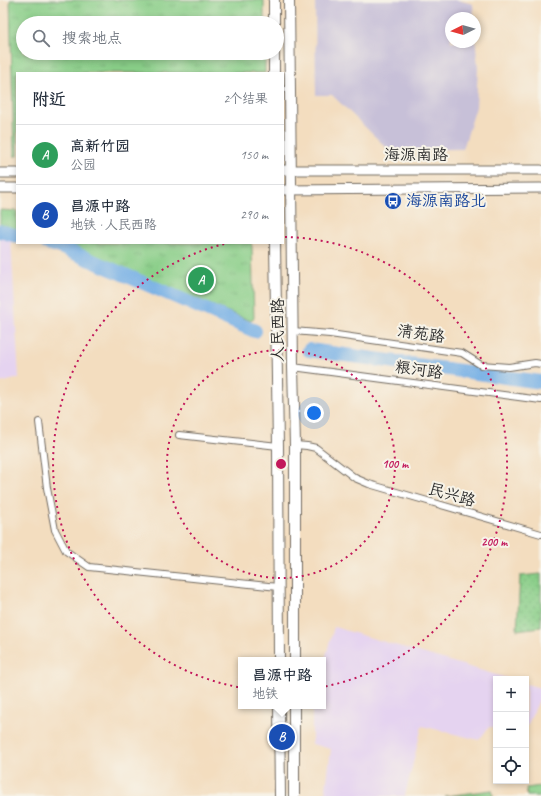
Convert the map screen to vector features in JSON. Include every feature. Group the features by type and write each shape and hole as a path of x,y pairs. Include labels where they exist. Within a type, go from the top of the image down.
{"main road":[{"path":"274,0 274,16"},
{"name":"人民西路","path":"289,0 287,190 294,331 294,657"},
{"path":"274,60 274,72"},
{"name":"海源南路","path":"287,170 541,170"},
{"path":"0,174 16,173"},
{"path":"0,188 16,188"},
{"path":"287,190 541,188"},
{"name":"人民西路","path":"275,244 279,657"},
{"path":"279,709 280,796"},
{"path":"294,709 294,796"}],"street":[{"name":"清苑路","path":"294,331 330,334 462,353 482,365 509,367 535,363 541,364"},
{"name":"粮河路","path":"293,367 541,400"},
{"path":"39,422 54,530 66,551 89,567 278,587"},
{"path":"179,434 278,446"},
{"name":"民兴路","path":"295,445 316,448 355,478 369,484 541,534"}],"shaded area":[{"path":"315,0 458,0 473,4 474,12 445,12 445,48 476,48 478,68 476,107 463,149 389,150 332,95 316,95"},
{"path":"0,238 11,241 19,378 0,383"},
{"path":"334,627 500,676 493,676 493,727 489,727 479,740 422,726 405,796 325,796 331,749 312,744 312,709 326,709 326,657"},
{"path":"529,685 541,688 541,696 529,722"}],"green space":[{"path":"10,0 264,0 264,16 16,16 16,60 265,60 265,72 16,72 16,156 14,156"},
{"path":"0,210 16,211 16,233 0,229"},
{"path":"58,244 251,244 254,318 251,321"},
{"path":"541,574 541,627 517,630 520,576"},
{"path":"541,786 541,796 527,796 526,788"},
{"path":"492,790 493,796 445,796"}],"waterway":[{"path":"0,231 16,236"},
{"path":"51,244 255,331"},
{"path":"309,350 541,382"}],"place":[{"name":"海源南路北","path":"393,201"},
{"name":"高新竹园","path":"201,280"},
{"name":"昌源中路","path":"282,737"}]}
